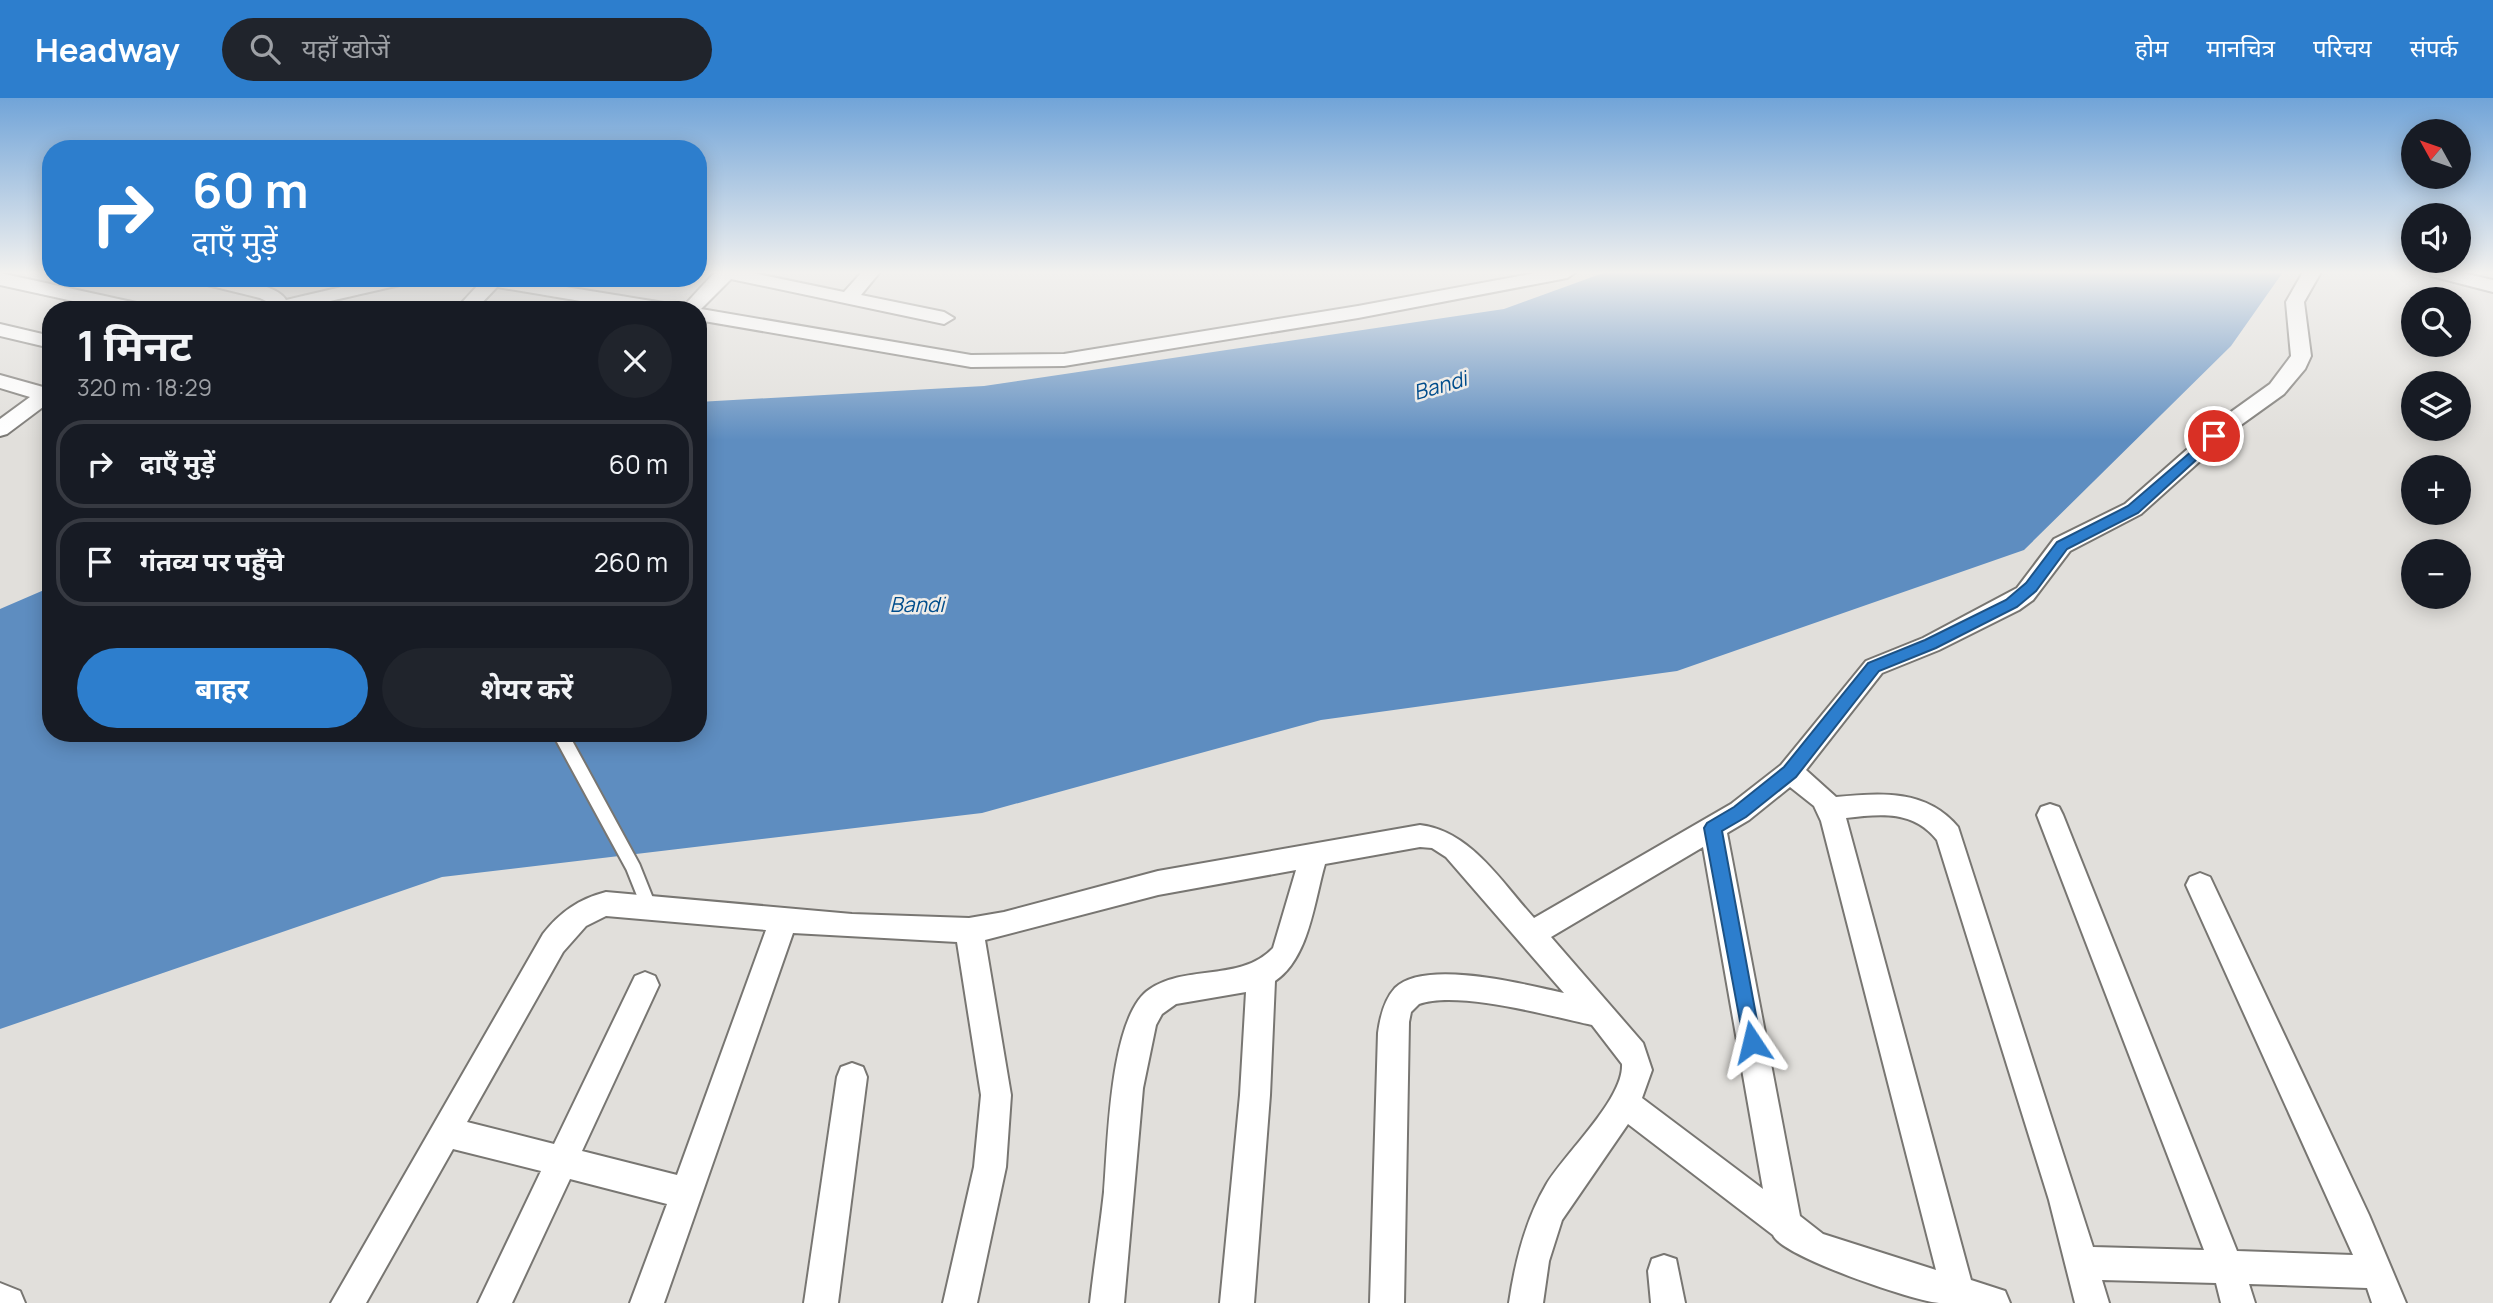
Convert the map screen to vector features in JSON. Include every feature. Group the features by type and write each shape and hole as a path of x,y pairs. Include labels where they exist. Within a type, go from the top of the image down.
{"street":[{"path":"781,328 971,361 1021,362 1077,358 1259,328"},
{"path":"1532,934 1740,812 1790,772 1874,667 1931,644 2018,599 2062,545 2133,509 2231,422 2290,377 2301,356 2298,328"},
{"path":"0,330 42,340"},
{"path":"0,381 42,392"},
{"path":"0,429 42,398"},
{"path":"1790,772 1816,791 1829,809 1958,1293"},
{"path":"1829,809 1891,803 1905,805 1934,816 1949,835 2065,1199 2092,1303"},
{"path":"2050,815 2227,1267 2238,1303"},
{"path":"1713,828 1786,1229"},
{"path":"348,1303 562,929 571,919 595,906 606,904 649,907 852,926 969,930 1004,925 1158,883 1420,836 1437,838 1455,849 1601,1013 1630,1049 1636,1061 1634,1080 1623,1102 1558,1195 1542,1226 1535,1247 1526,1303"},
{"path":"1107,1303 1122,1173 1123,1117 1137,1048 1150,1008 1173,992 1261,975 1278,964 1285,954 1314,855"},
{"path":"2200,885 2389,1303"},
{"path":"647,1303 784,919"},
{"path":"960,1303 990,1167 996,1095 969,930"},
{"path":"1237,1303 1255,1095 1261,975"},
{"path":"495,1303 645,985"},
{"path":"1387,1303 1393,1033 1401,1002 1418,989 1449,986 1601,1013"},
{"path":"821,1303 852,1077"},
{"path":"1623,1102 1786,1229 1835,1256 1993,1303"},
{"path":"446,1132 687,1193"},
{"path":"2081,1263 2376,1272"},
{"path":"1664,1271 1668,1303"},
{"path":"0,1300 8,1303"}],"lane":[{"path":"565,742 633,867 649,907"}],"water":[{"name":"Bandi","path":"1374,328 2243,328 2231,346 2024,550 1677,671 1321,720 982,813 442,877 0,1029 0,609 42,591 42,742 707,742 707,401 984,386"}],"route":[{"path":"1752,1042 1713,828 1740,812 1790,772 1874,667 1884,660 1931,644 2011,604 2025,594 2062,545 2120,518 2133,509 2214,436"}]}
